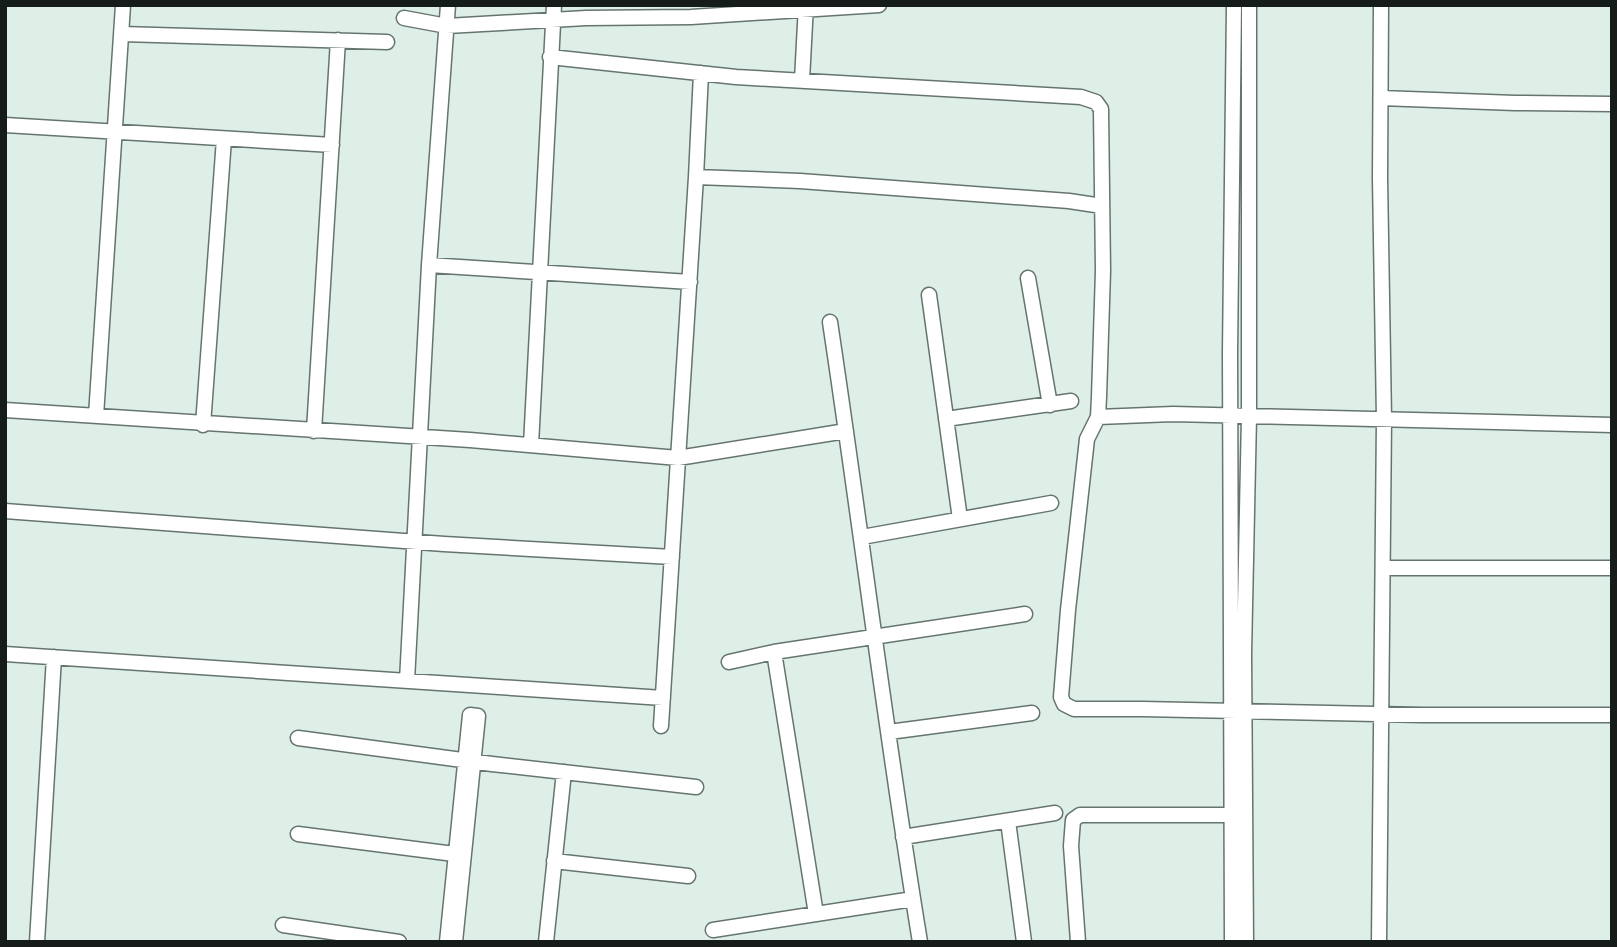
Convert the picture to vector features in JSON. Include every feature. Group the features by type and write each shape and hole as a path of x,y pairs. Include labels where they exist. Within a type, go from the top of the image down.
{"street":[{"path":"96,416 123,5"},
{"path":"407,681 429,265 448,5"},
{"path":"531,445 554,5"},
{"path":"404,18 447,26 586,18 691,17 806,7 879,5"},
{"path":"1234,5 1231,415 1239,814 1246,942"},
{"path":"1238,711 1249,416 1249,5"},
{"path":"1379,942 1384,419 1381,5"},
{"path":"802,80 806,7"},
{"path":"122,34 387,42"},
{"path":"314,430 338,40"},
{"path":"550,57 701,73 1080,97 1096,102 1101,109 1102,206 1098,417 1087,439 1060,697 1064,704 1074,709 1612,715"},
{"path":"661,726 701,73"},
{"path":"1381,98 1612,104"},
{"path":"5,125 332,145"},
{"path":"203,425 224,139"},
{"path":"696,177 814,182 1069,201 1102,206"},
{"path":"429,265 690,282"},
{"path":"1028,278 1051,405"},
{"path":"929,295 960,519"},
{"path":"830,322 920,942"},
{"path":"946,419 1071,401"},
{"path":"5,410 203,425 420,437 678,458 846,431"},
{"path":"1098,417 1173,414 1612,425"},
{"path":"862,537 1051,503"},
{"path":"5,512 414,542 672,557"},
{"path":"1383,568 1612,568"},
{"path":"729,662 774,652 1025,614"},
{"path":"774,652 816,914"},
{"path":"5,654 663,698"},
{"path":"37,942 54,657"},
{"path":"889,732 1032,713"},
{"path":"298,738 696,787"},
{"path":"455,942 469,761"},
{"path":"546,942 564,772"},
{"path":"903,837 1055,813"},
{"path":"1079,942 1071,846 1073,820 1080,815 1239,814"},
{"path":"1232,942 1239,814"},
{"path":"1008,821 1024,942"},
{"path":"298,834 460,855"},
{"path":"447,942 460,855"},
{"path":"554,861 688,876"},
{"path":"713,930 913,899"},
{"path":"284,925 399,942"}]}
